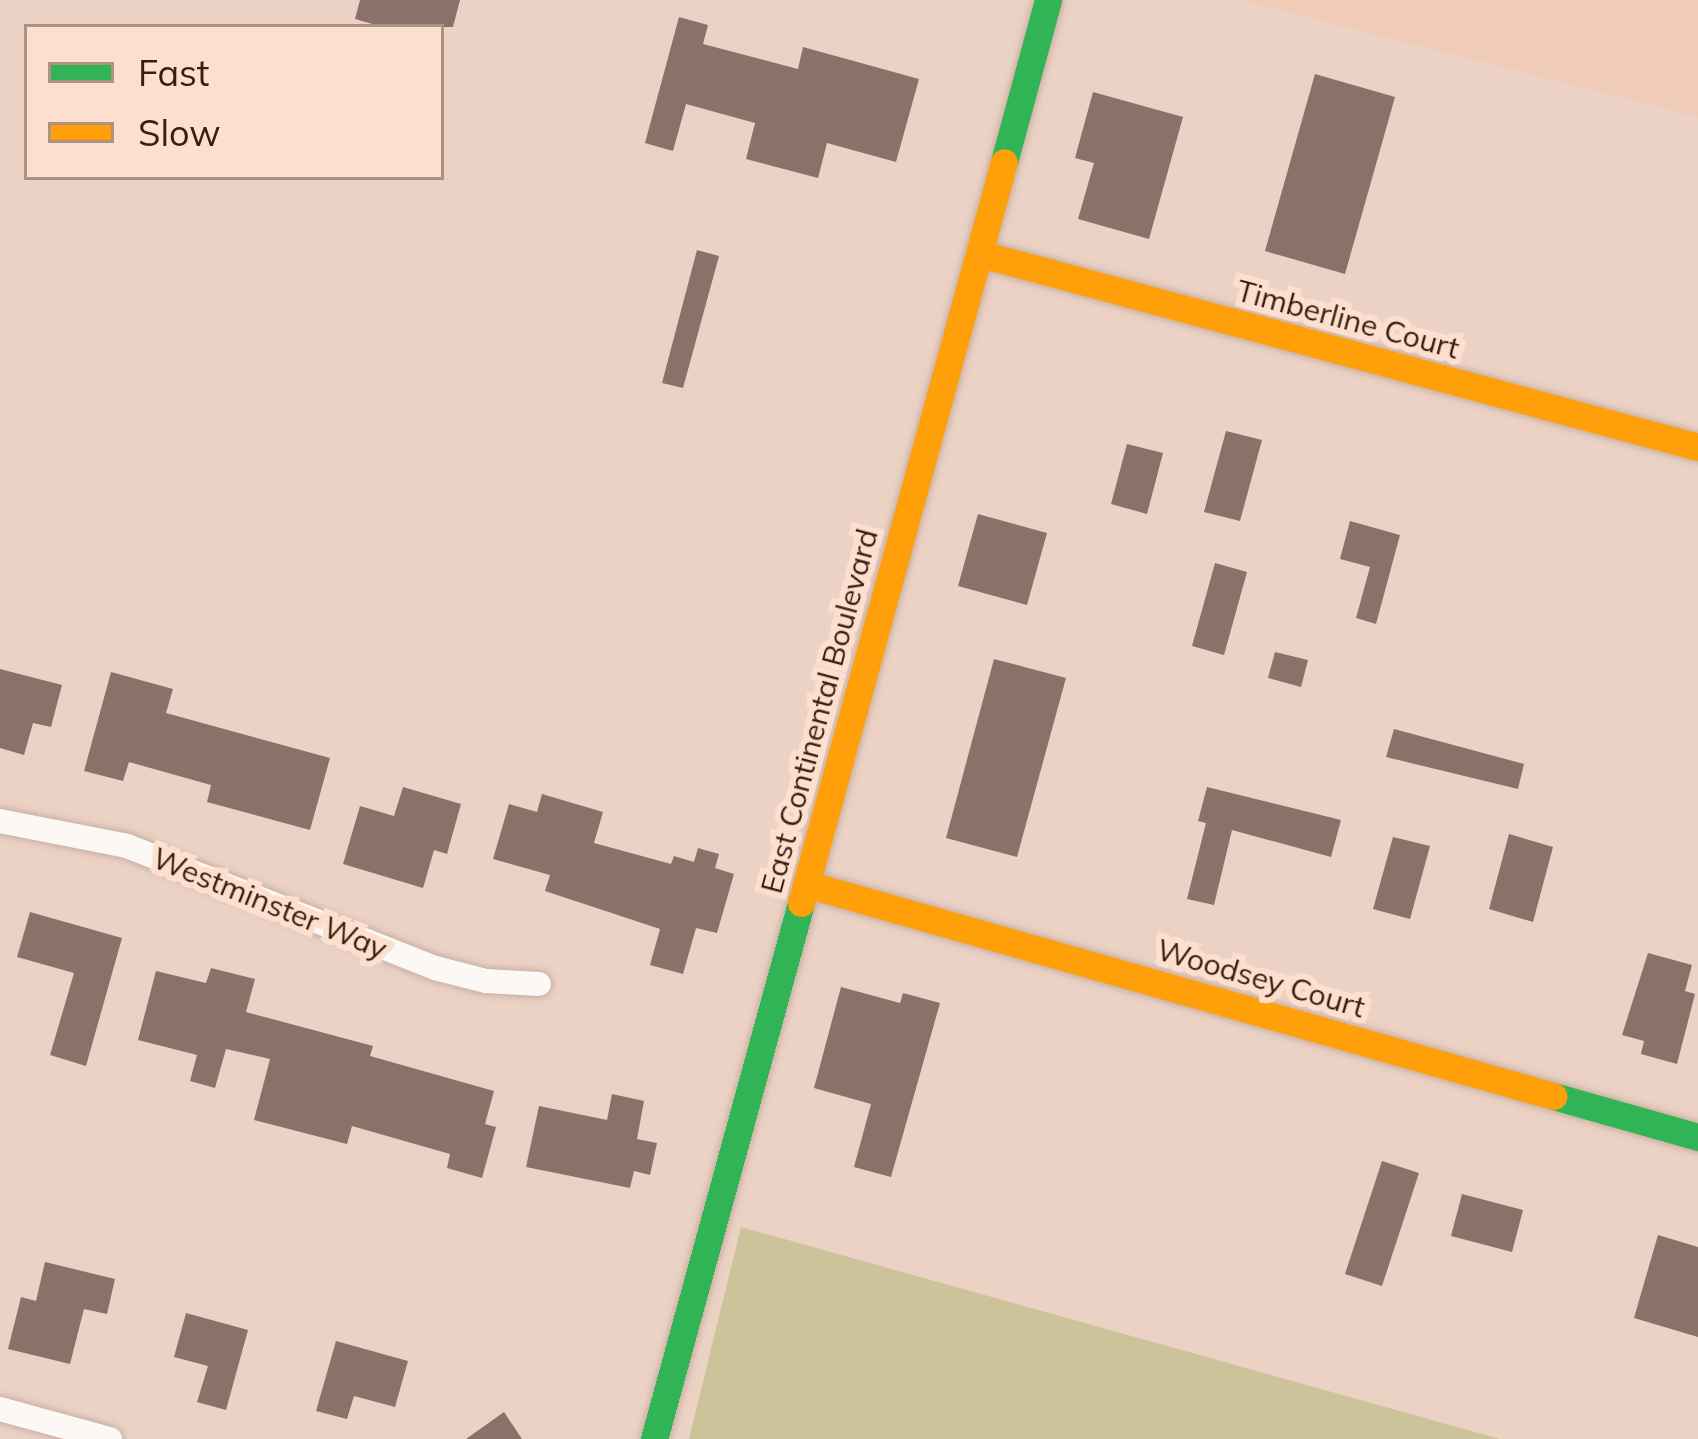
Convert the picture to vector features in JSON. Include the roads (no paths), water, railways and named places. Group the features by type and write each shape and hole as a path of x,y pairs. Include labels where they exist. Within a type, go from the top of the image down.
{"street":[{"name":"East Continental Boulevard","path":"654,1439 1048,0"},
{"name":"Timberline Court","path":"981,254 1698,447"},
{"name":"Westminster Way","path":"0,821 127,846 436,968 486,981 539,984"},
{"name":"Woodsey Court","path":"806,884 1698,1136"},
{"path":"0,1409 110,1439"}]}
